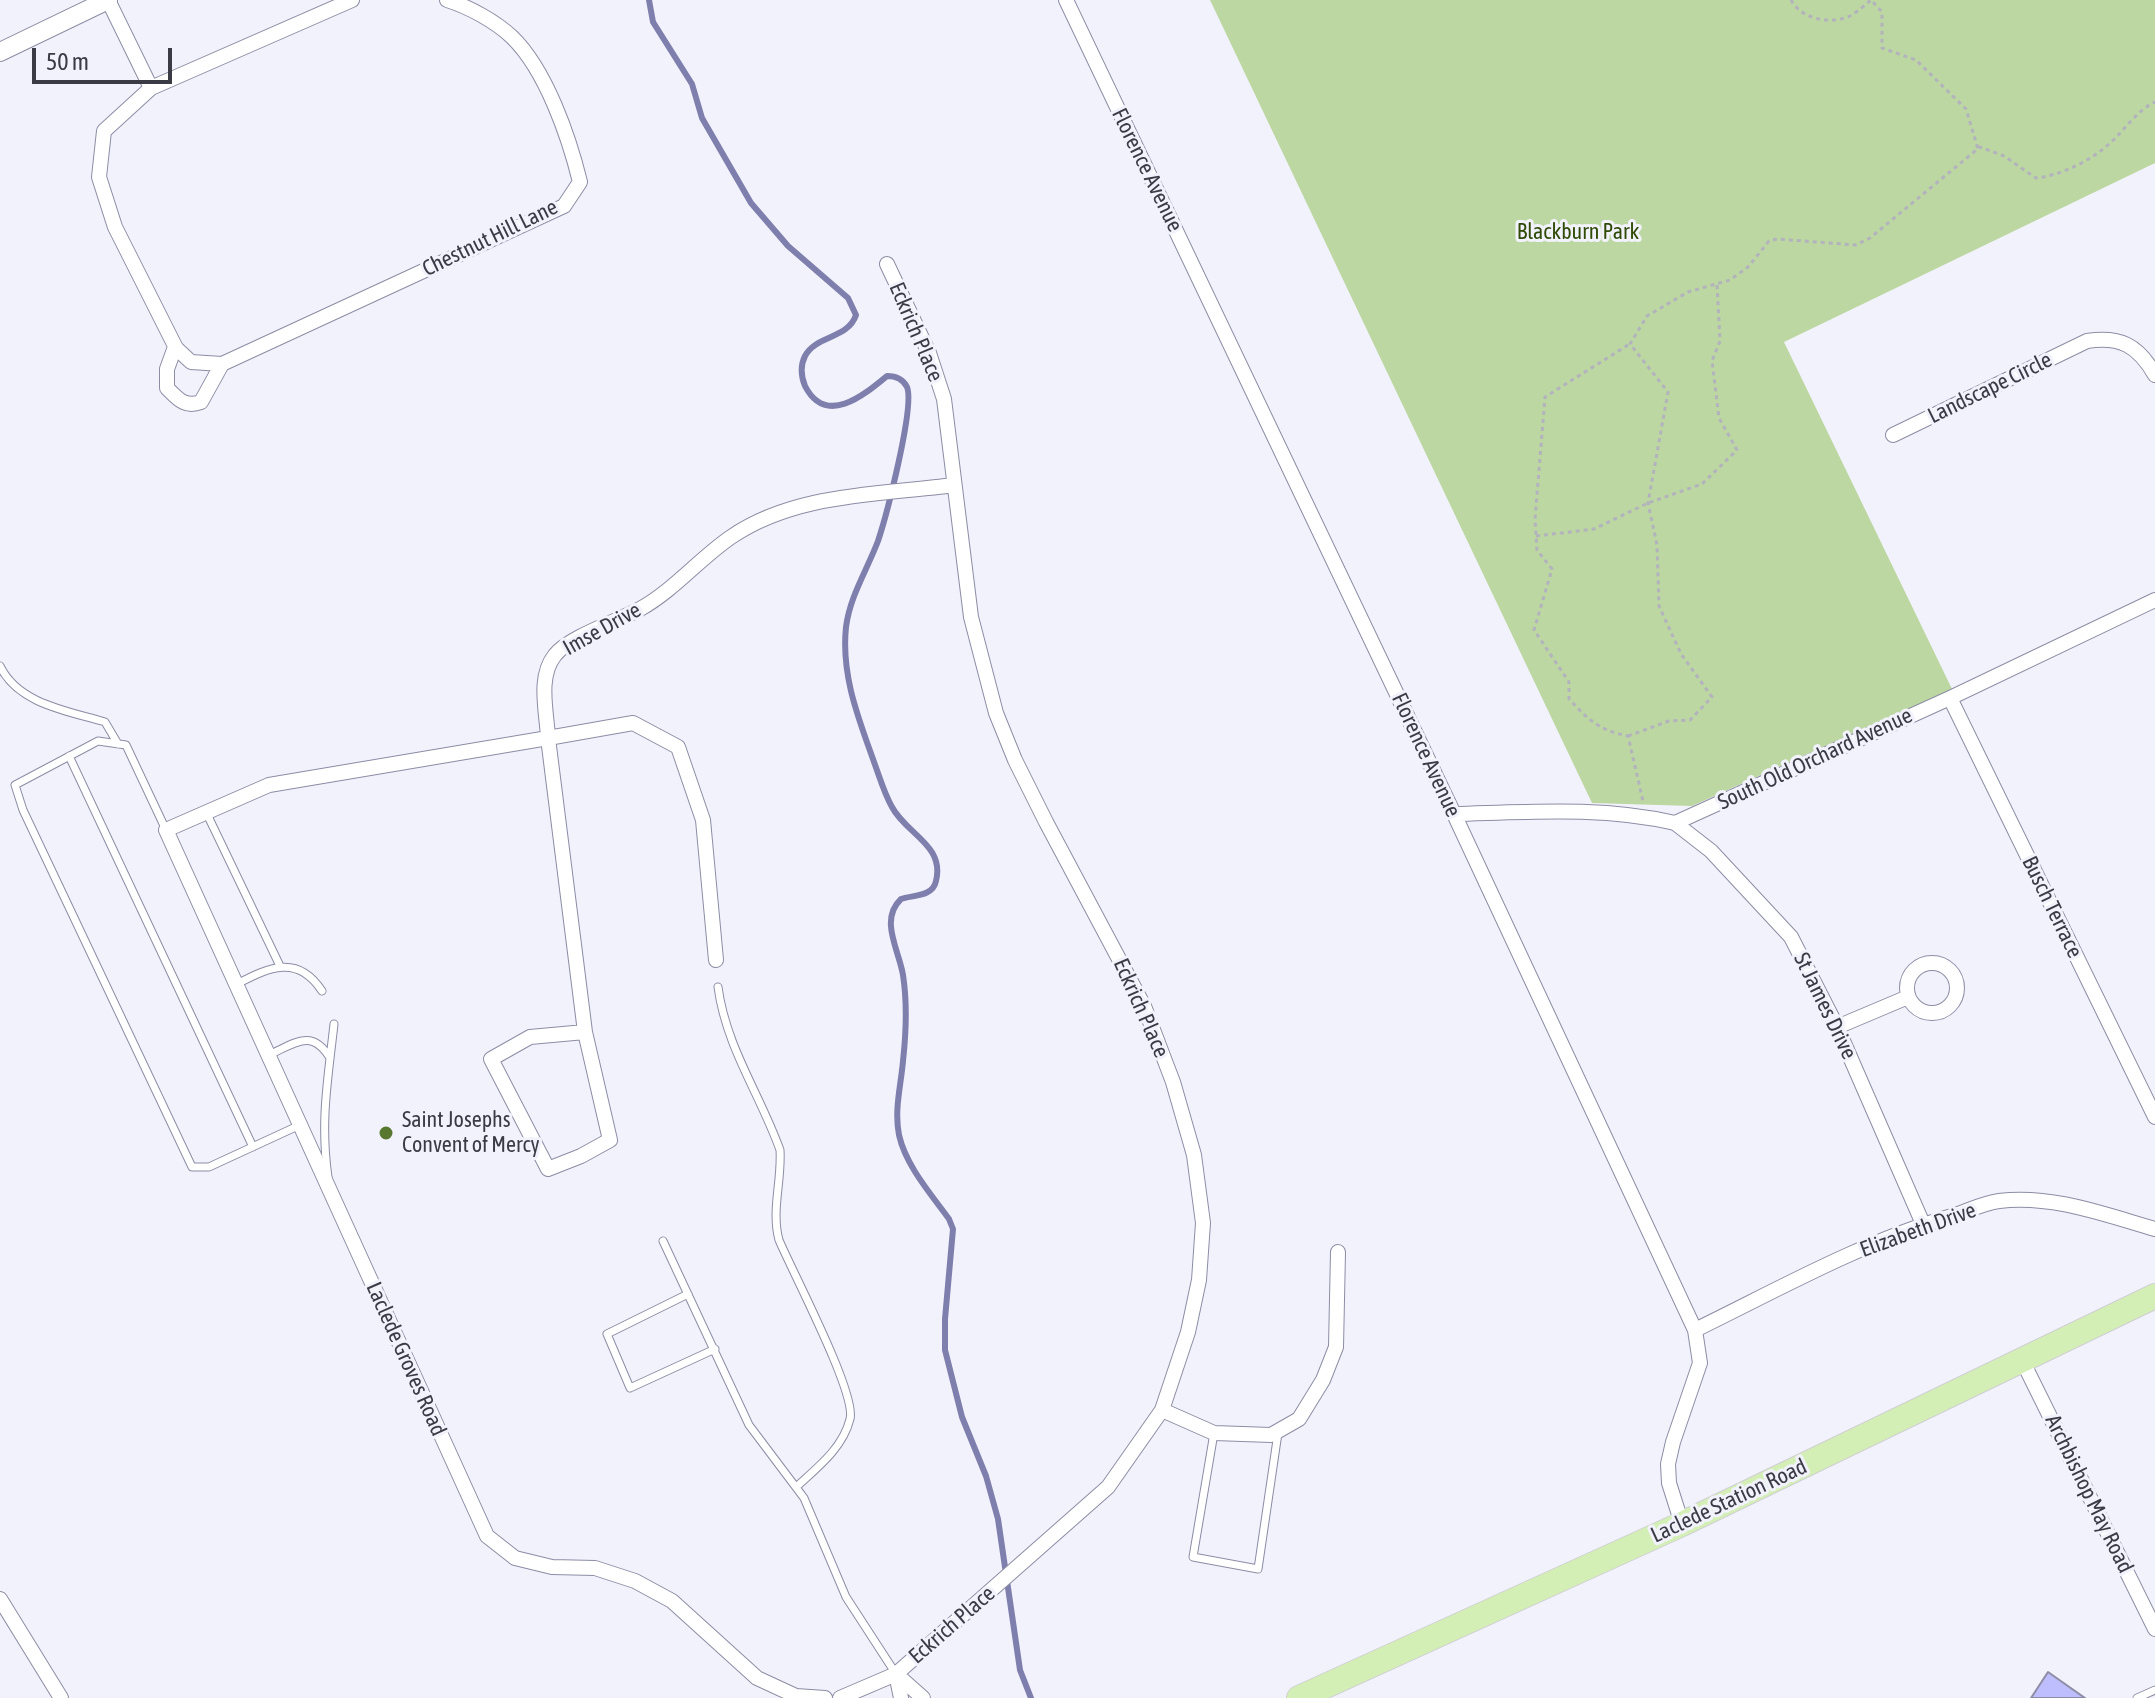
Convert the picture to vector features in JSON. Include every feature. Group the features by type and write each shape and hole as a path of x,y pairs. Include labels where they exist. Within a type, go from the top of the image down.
{"main road":[{"name":"Laclede Station Road","path":"1299,1698 1682,1524 2155,1296"}],"street":[{"path":"0,52 108,0 151,88"},
{"path":"175,347 167,369 167,388 180,402 192,405 201,402 222,364 191,362 175,347 115,227 99,177 104,131 151,88 352,0"},
{"name":"Chestnut Hill Lane","path":"222,364 564,206 580,182 554,104 513,37 489,20 447,0"},
{"name":"Florence Avenue","path":"1066,0 1454,814 1695,1330 1700,1363 1668,1464 1669,1483 1682,1524"},
{"name":"Eckrich Place","path":"887,264 929,353 944,399 971,617 996,713 1046,822 1144,1006 1173,1082 1194,1155 1203,1223 1199,1280 1188,1332 1162,1410 1108,1487 896,1674"},
{"name":"Landscape Circle","path":"1893,435 2087,341 2104,338 2133,347 2155,375"},
{"name":"Imse Drive","path":"548,738 544,679 554,656 567,645 641,609 731,538 775,513 815,502 954,485"},
{"name":"South Old Orchard Avenue","path":"1675,823 1950,698 2155,600"},
{"name":"Busch Terrace","path":"1950,698 2155,1117"},
{"path":"166,830 269,785 633,723 678,747 703,820 716,960"},
{"path":"548,738 585,1032 610,1140 548,1169 491,1059 530,1037 585,1032"},
{"path":"1454,814 1544,812 1646,816 1675,823"},
{"name":"St James Drive","path":"1675,823 1711,851 1791,937 1837,1027 1923,1224"},
{"name":"Laclede Groves Road","path":"166,830 487,1536 515,1558 552,1567 595,1568 635,1581 672,1601 757,1678 796,1696 825,1698"},
{"path":"1837,1027 1908,997"},
{"name":"Elizabeth Drive","path":"1695,1330 1879,1241 1998,1201 2041,1202 2087,1209 2155,1229"},
{"path":"1162,1410 1214,1433 1271,1435 1299,1419 1323,1380 1336,1347 1338,1252"},
{"name":"Archbishop May Road","path":"2022,1360 2155,1629"},
{"path":"0,1599 61,1698"},
{"path":"840,1698 896,1674"},
{"path":"896,1674 901,1698"},
{"path":"896,1674 923,1698"}],"lane":[{"path":"0,666 7,681 38,702 105,722 118,744"},
{"path":"166,830 126,745 98,741 15,785 23,810 192,1167 209,1167 302,1125"},
{"path":"69,756 253,1147"},
{"path":"206,812 280,966"},
{"path":"237,984 266,968 280,966 306,973 322,991"},
{"path":"718,987 732,1045 780,1150 782,1169 775,1223 779,1240 841,1378 851,1411 850,1422 838,1444 822,1464 796,1487"},
{"path":"330,1187 323,1140 334,1024"},
{"path":"269,1055 296,1043 315,1041 330,1058"},
{"path":"663,1241 749,1425 796,1487 814,1520 846,1597 896,1674"},
{"path":"688,1294 607,1334 630,1388 715,1349"},
{"path":"1214,1433 1193,1557 1258,1569 1278,1431"},
{"path":"2137,1698 2155,1690"}],"path":[{"path":"1791,0 1796,9 1821,20 1848,17 1871,0 1882,12 1882,48 1916,60 1966,109 1979,148"},
{"path":"1979,148 2004,156 2036,178 2051,176 2085,161 2109,145 2146,106 2155,102"},
{"path":"1630,344 1668,392 1648,503 1657,545 1659,606 1681,654 1712,697 1690,720 1669,721 1628,736 1608,732 1591,722 1569,699 1569,682 1534,630 1552,569 1537,550 1535,519 1545,397 1630,344 1647,316 1688,292 1730,280 1748,267 1769,241 1856,245 1870,238 1979,148"},
{"path":"1536,536 1594,529 1648,503 1702,484 1737,450 1719,418 1712,361 1720,341 1717,284"},
{"path":"1628,736 1646,816"}],"green space":[{"name":"Blackburn Park","path":"1210,0 2155,0 2155,163 1784,342 1952,689 1692,806 1592,803"}],"building":[{"path":"2048,1672 2085,1698 2031,1698"}],"waterway":[{"path":"649,0 653,22 692,84 702,118 751,203 788,246 848,298 856,315 846,329 810,349 802,364 805,386 814,398 834,406 856,398 887,376 899,378 907,387 907,416 887,510 848,616 846,662 857,712 887,796 898,816 930,849 937,869 931,890 901,899 891,916 906,1007 898,1107 899,1135 907,1158 953,1229 945,1350 962,1417 986,1476 998,1519 1020,1670 1031,1698"}],"place":[{"name":"Saint Josephs Convent of Mercy","path":"386,1133"}]}
